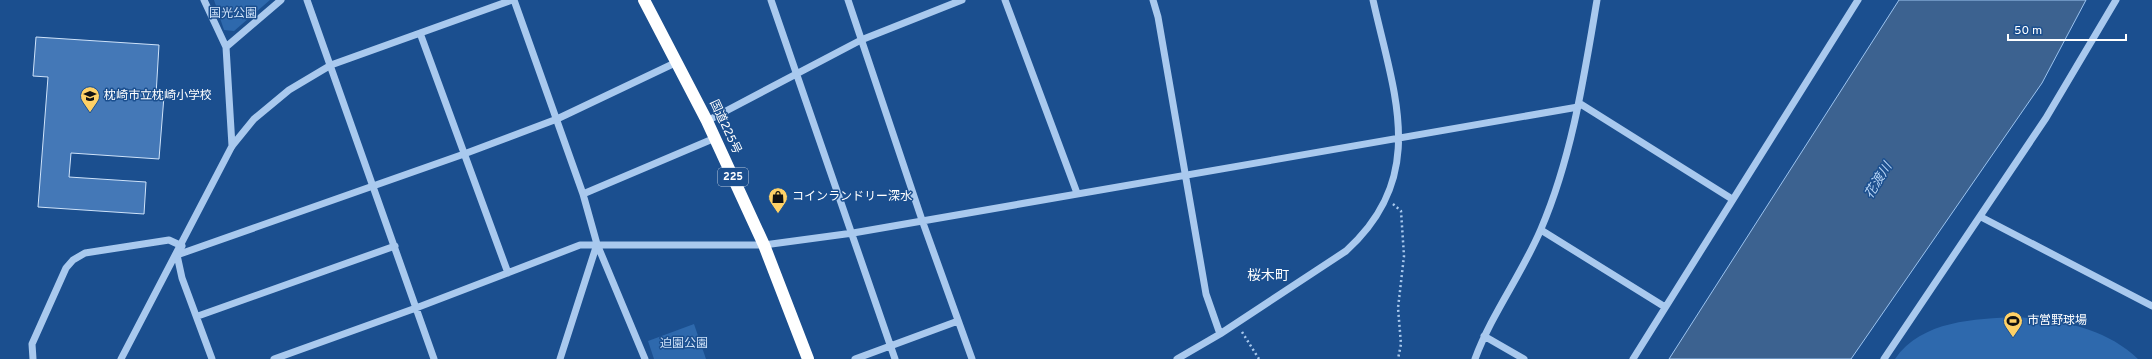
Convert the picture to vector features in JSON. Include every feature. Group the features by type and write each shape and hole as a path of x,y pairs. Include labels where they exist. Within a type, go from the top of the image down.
{"highway":[{"name":"国道225号","path":"644,0 707,121 764,245 808,359"}],"street":[{"path":"204,0 226,47 232,146"},
{"path":"226,47 281,0"},
{"path":"307,0 434,359"},
{"path":"122,359 182,246 232,146 254,120 289,90 331,65 513,0 583,194 597,244 645,359"},
{"path":"771,0 796,75 853,233 895,359"},
{"path":"848,0 922,220 972,359"},
{"path":"707,121 861,40 962,0"},
{"path":"1005,0 1077,193"},
{"path":"1153,0 1158,17 1206,294 1220,334"},
{"path":"1176,359 1220,334 1346,251 1363,236 1387,198 1398,164 1398,118 1373,0"},
{"path":"1475,359 1484,336 1541,230 1563,167 1578,105 1597,0"},
{"path":"1633,359 1858,0"},
{"path":"1884,359 2046,118 2116,0"},
{"path":"420,32 508,273"},
{"path":"177,255 374,187 557,119 677,62"},
{"path":"274,359 416,308 580,245 764,245 853,233 1077,193 1186,176 1578,105 1732,199"},
{"path":"583,194 715,138"},
{"path":"1980,217 2152,306"},
{"path":"1541,230 1665,307"},
{"path":"33,359 32,344 66,268 73,260 85,252 169,240 182,246"},
{"path":"560,359 597,244"},
{"path":"198,316 394,246"},
{"path":"177,255 182,278 198,316 212,359"},
{"path":"855,359 958,321"},
{"path":"1484,336 1524,359"}],"path":[{"path":"1387,198 1401,211 1404,248 1398,308 1401,344 1398,359"},
{"path":"1237,323 1259,359"}],"green space":[{"name":"国光公園","path":"214,0 270,0 234,31 224,30"},
{"name":"市営野球場","path":"2017,317 2066,323 2097,333 2125,348 2138,359 1895,359 1906,346 1920,336 1934,329 1967,321"},
{"name":"迫園公園","path":"694,324 706,359 654,359 648,341"}],"water":[{"name":"花渡川","path":"1899,0 2086,0 2042,83 1851,359 1669,359"}],"building":[{"path":"36,37 159,45 156,95 164,96 159,159 71,153 69,177 146,182 144,214 38,207 48,77 33,76"}],"place":[{"name":"枕崎市立枕崎小学校","path":"90,113"},
{"name":"コインランドリー深水","path":"778,214"},
{"name":"市営野球場","path":"2013,338"}],"district":[{"name":"桜木町","path":"1268,276"}]}
